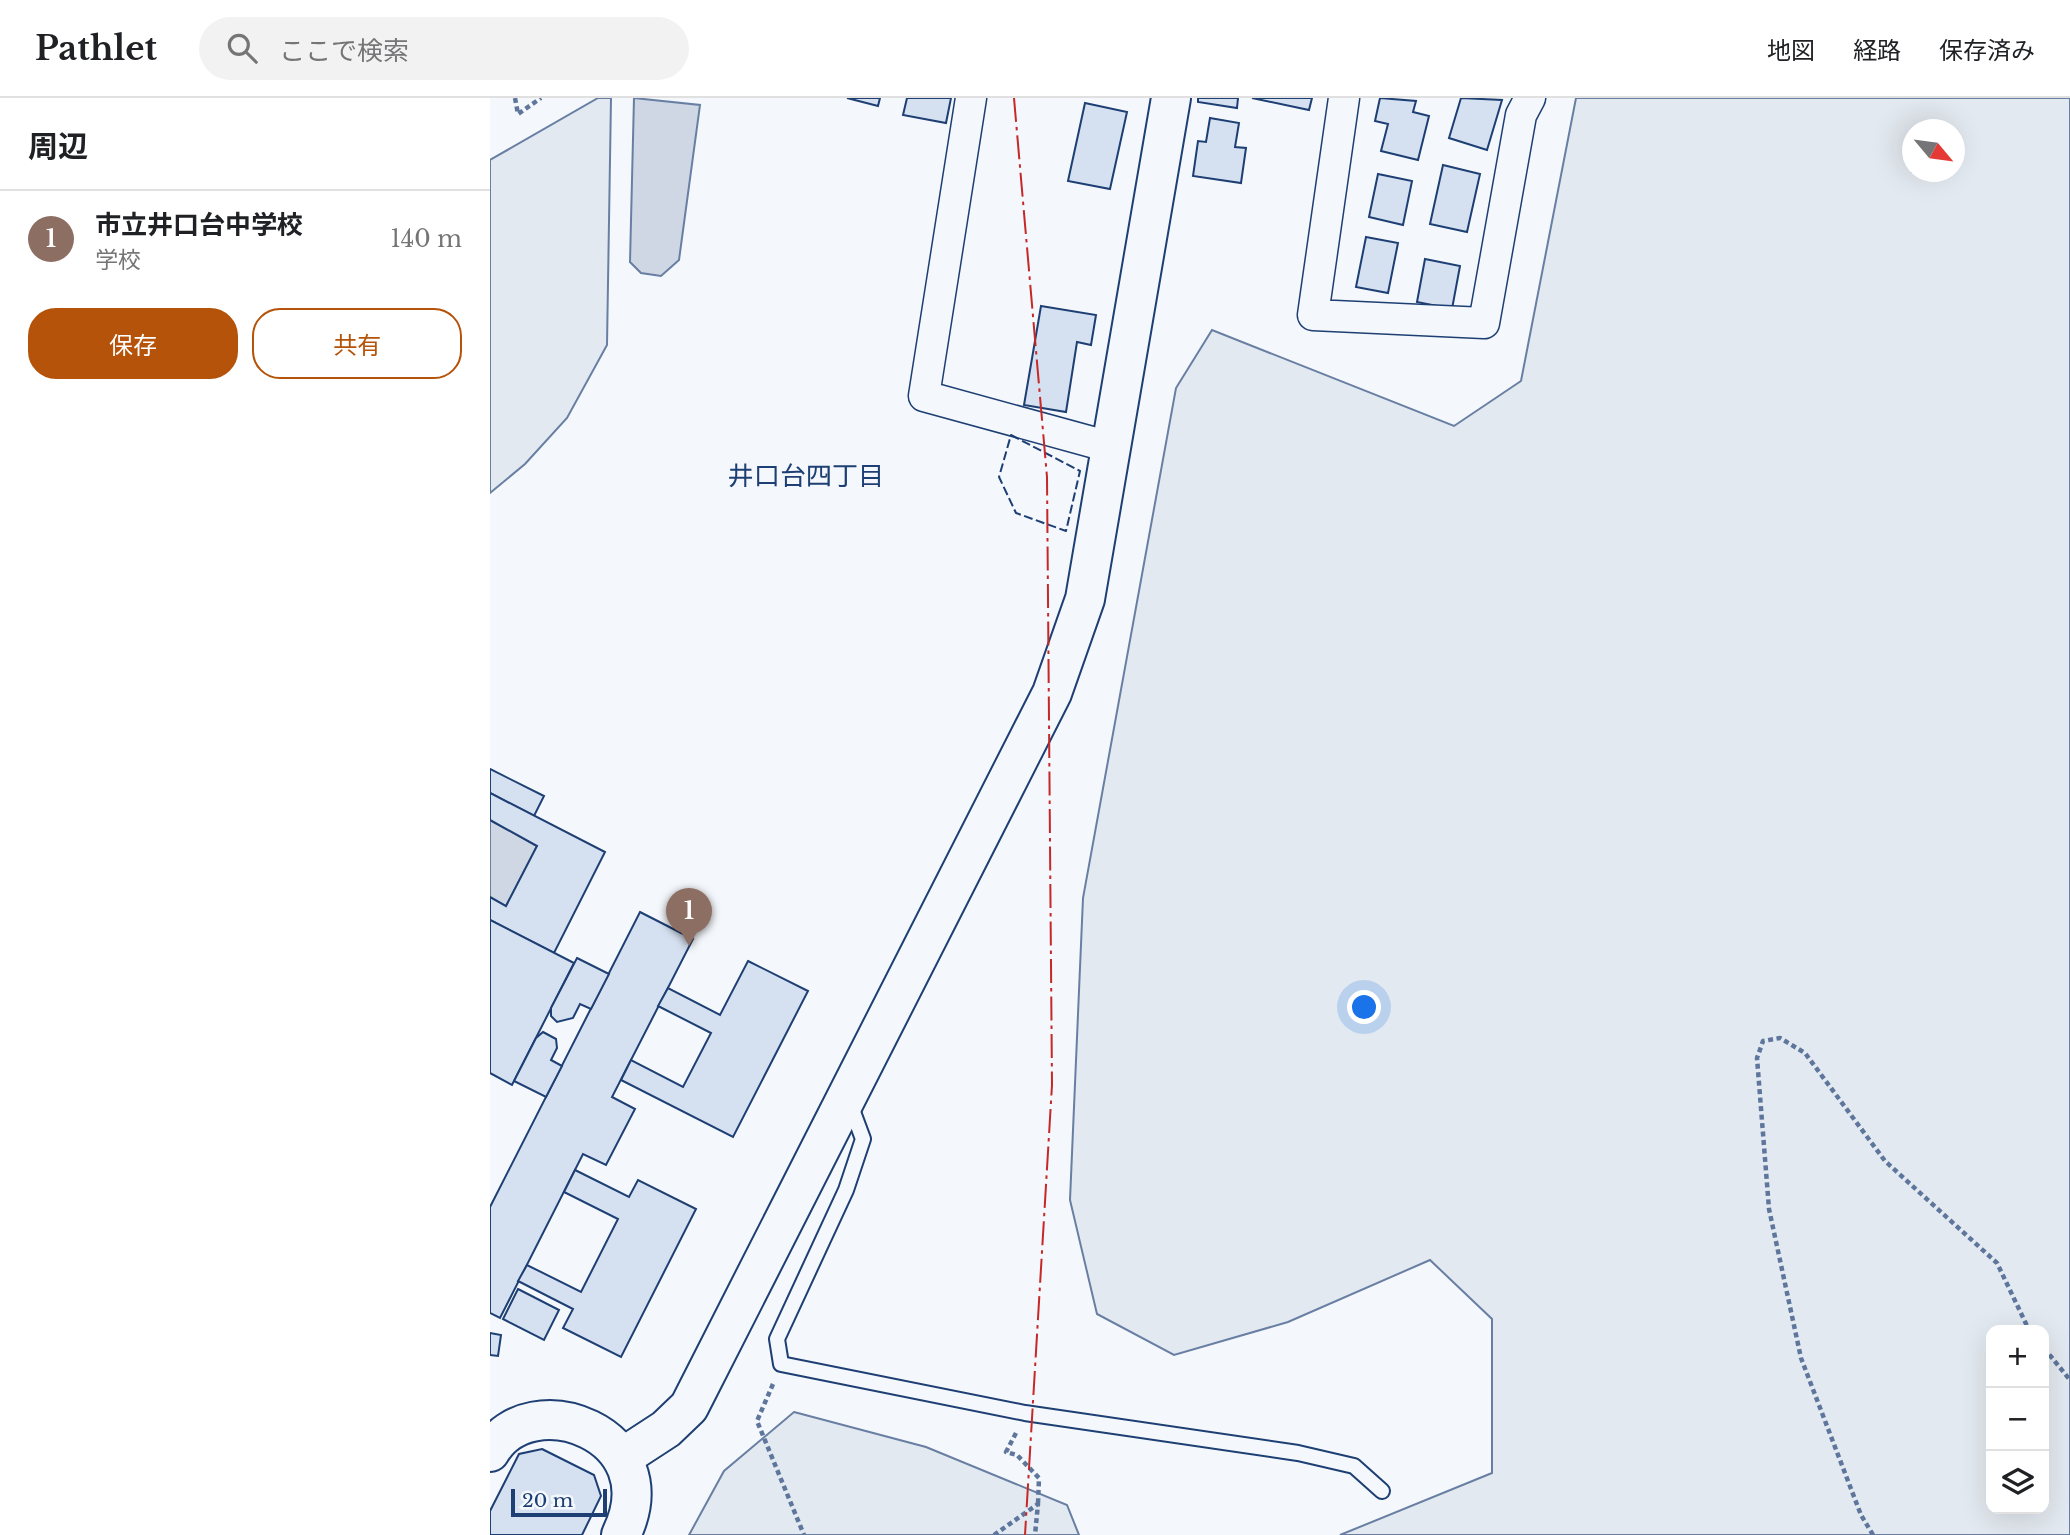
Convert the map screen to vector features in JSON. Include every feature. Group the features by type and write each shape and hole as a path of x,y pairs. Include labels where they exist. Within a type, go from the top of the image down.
{"street":[{"path":"971,98 923,396 1110,447"},
{"path":"623,1457 666,1429 689,1407 1052,693 1085,599 1171,98"},
{"path":"1344,98 1314,315 1484,323 1521,115 1530,98"},
{"path":"490,1452 506,1433 536,1422 560,1421 590,1429 623,1457 632,1478 630,1518 621,1535"}],"lane":[{"path":"848,1098 863,1139 846,1190 777,1339 780,1364 1025,1413 1298,1453 1354,1466 1381,1491"}],"path":[{"path":"516,98 518,114 541,98"},
{"path":"1873,1535 1861,1516 1801,1358 1769,1209 1757,1058 1763,1041 1780,1038 1805,1054 1885,1161 1997,1263 2027,1325"},
{"path":"2049,1354 2070,1380"},
{"path":"780,1364 757,1421 804,1535"},
{"path":"1025,1413 1006,1452 1017,1455 1039,1478 1035,1535"},
{"path":"994,1535 1038,1504"}],"shaded area":[{"path":"598,98 611,98 607,345 567,418 525,464 490,493 490,160"},
{"path":"634,98 700,105 679,260 661,276 641,273 630,262"},
{"path":"1576,98 2070,98 2070,1535 1340,1535 1492,1473 1492,1319 1430,1260 1288,1322 1174,1355 1097,1314 1070,1200 1083,898 1176,388 1212,330 1454,426 1521,381"},
{"path":"490,820 537,846 506,906 490,897"},
{"path":"794,1412 926,1447 1067,1505 1079,1535 689,1535 724,1471"}],"building":[{"path":"847,98 880,98 878,106"},
{"path":"907,98 951,98 946,123 903,115"},
{"path":"1198,98 1238,98 1237,108 1198,102"},
{"path":"1252,98 1312,98 1309,110"},
{"path":"1380,98 1416,101 1413,112 1429,116 1418,160 1381,151 1388,124 1375,121"},
{"path":"1461,98 1502,100 1487,150 1449,138"},
{"path":"1085,103 1127,112 1110,189 1068,181"},
{"path":"1210,118 1239,123 1235,147 1246,148 1241,183 1193,176 1198,141 1206,142"},
{"path":"1443,165 1480,174 1467,232 1430,224"},
{"path":"1378,174 1412,181 1403,225 1369,217"},
{"path":"1366,237 1398,243 1388,293 1356,287"},
{"path":"1425,259 1460,266 1452,309 1417,302"},
{"path":"1041,306 1096,315 1091,345 1077,342 1066,412 1024,405"},
{"path":"490,769 544,796 534,816 490,793"},
{"path":"490,793 605,852 554,953 490,920 490,897 506,906 537,846 490,820"},
{"path":"640,912 693,939 612,1097 635,1109 606,1165 583,1154 500,1318 490,1313 490,1207"},
{"path":"490,920 574,963 512,1085 490,1073"},
{"path":"577,958 609,974 591,1009 580,1004 573,1018 557,1022 551,1016 551,1008"},
{"path":"748,961 808,991 733,1137 621,1080 631,1060 683,1087 711,1033 658,1006 668,988 720,1015"},
{"path":"543,1032 556,1039 557,1048 551,1060 562,1066 546,1097 514,1081 536,1038"},
{"path":"575,1170 629,1197 638,1180 696,1209 621,1357 563,1328 573,1309 518,1281 527,1265 581,1292 618,1219 564,1192"},
{"path":"518,1289 559,1310 544,1340 503,1319"},
{"path":"490,1333 501,1335 498,1356 490,1355"},
{"path":"542,1449 594,1475 601,1496 582,1535 490,1535 490,1511 519,1454"}],"fence":[{"path":"1011,435 1080,471 1066,531 1016,513 999,477 1011,435"}],"power":[{"path":"1014,98 1047,477 1052,1085 1025,1535"}],"place":[{"name":"市立井口台中学校","path":"689,946"}],"district":[{"name":"井口台四丁目","path":"806,476"}]}
